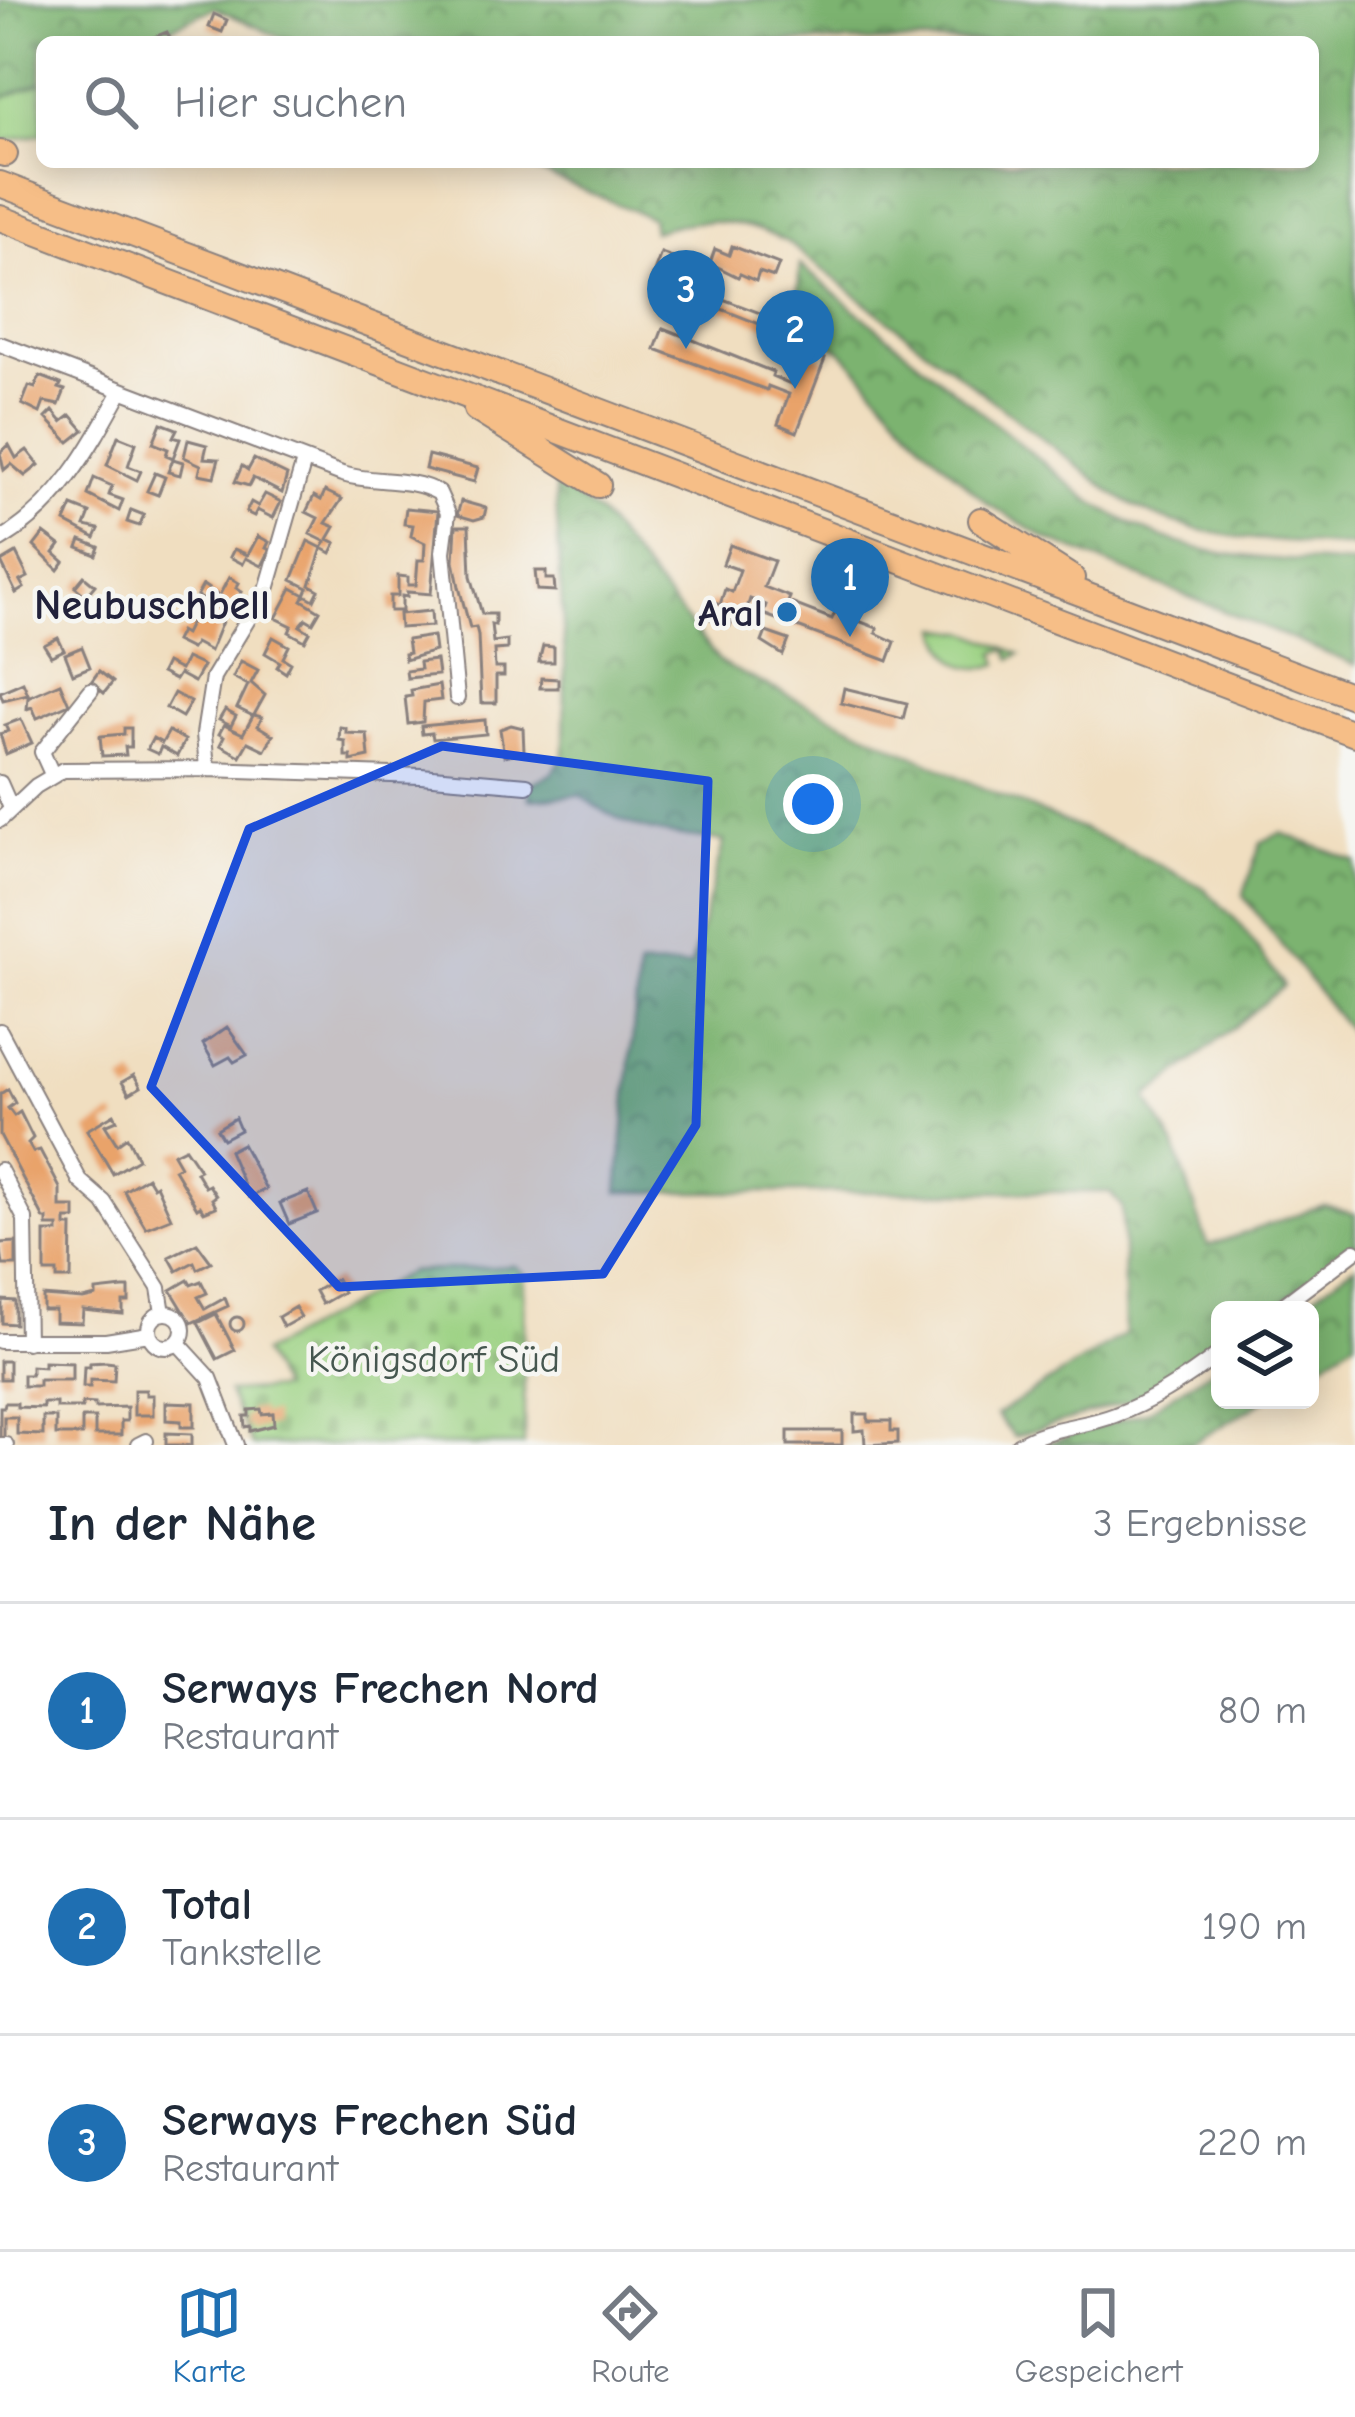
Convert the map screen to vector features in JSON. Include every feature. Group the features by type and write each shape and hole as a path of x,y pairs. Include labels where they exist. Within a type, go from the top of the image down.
{"highway":[{"path":"0,184 1355,697"},
{"path":"0,218 1355,734"},
{"path":"439,385 598,484"},
{"path":"981,520 1114,605"}],"street":[{"path":"0,344 304,461 356,478 403,480 429,487 446,500 445,585 457,698"},
{"path":"0,539 25,525 80,466 121,391"},
{"path":"207,770 204,734 213,676 268,586 304,461"},
{"path":"52,774 42,752 91,690"},
{"path":"0,820 52,774 104,769 421,776 527,785"},
{"path":"0,783 11,808"},
{"path":"0,1031 80,1181 104,1202 159,1288 163,1313"},
{"path":"1,1174 25,1219 27,1342"},
{"path":"1289,1301 1355,1251"},
{"path":"163,1313 174,1314 182,1322 178,1343 158,1346 149,1334 150,1323 163,1313"},
{"path":"0,1341 106,1341 149,1334"},
{"path":"178,1343 209,1378 236,1445"},
{"path":"1018,1445 1062,1425 1112,1417 1158,1396 1211,1359"}],"highlighted area":[{"path":"442,746 708,781 696,1125 603,1274 339,1287 151,1087 249,829"}],"green space":[{"path":"0,0 1355,0 1355,547 1230,536 1142,510 1114,494 787,242 754,228 721,222 653,231 651,218 530,168 1319,168 1319,36 277,36 215,8 152,36 36,36 36,84 0,99"},
{"path":"36,84 36,135 0,142 0,99"},
{"path":"800,265 1088,499 1122,519 1185,545 1216,552 1355,564 1355,665 1045,538 988,504 924,444 841,350 795,328"},
{"path":"555,482 599,514 722,664 1204,888 1239,923 1284,986 1147,1098 1175,1147 1208,1246 1324,1205 1355,1214 1355,1247 1281,1301 1211,1301 1211,1351 1140,1398 1014,1437 996,1415 1125,1334 1122,1207 1110,1192 618,1192 639,967 691,966 724,841 649,830 615,817 580,795 530,799 528,785 551,774 564,755 565,663"},
{"path":"939,628 971,633 1020,654 1011,659 1006,649 995,653 999,664 967,666 953,657"},
{"path":"1281,833 1355,861 1355,1039 1243,896 1261,842"},
{"path":"1355,1265 1355,1341 1319,1365 1319,1301 1306,1301"},
{"name":"Königsdorf Süd","path":"515,1266 524,1274 524,1445 252,1445 228,1392 281,1389 262,1353 410,1272"},
{"path":"1211,1370 1211,1409 1250,1409 1190,1445 1040,1445 1146,1412"}],"building":[{"path":"214,14 227,20 222,32 209,27"},
{"path":"732,246 779,264 774,277 759,272 756,281 710,263 715,249 729,255"},
{"path":"661,253 672,257 663,281 652,277"},
{"path":"720,298 775,321 772,329 716,307"},
{"path":"663,328 773,372 772,376 793,385 807,351 825,359 797,432 778,424 789,394 655,349"},
{"path":"40,376 65,390 59,405 44,402 40,413 22,404 29,386 35,388"},
{"path":"53,411 62,422 71,415 84,430 69,442 46,418"},
{"path":"161,423 177,429 173,437 180,439 173,458 166,455 168,449 153,443"},
{"path":"118,436 136,443 128,466 141,471 137,480 107,465"},
{"path":"188,440 207,445 204,458 219,459 214,477 199,474 201,465 184,457"},
{"path":"9,445 16,458 27,450 39,465 25,476 11,464 4,470 0,453"},
{"path":"428,455 478,468 474,482 425,469"},
{"path":"173,459 183,462 180,475 168,472"},
{"path":"254,459 287,475 282,493 253,478 249,486 235,482 242,466 248,470"},
{"path":"155,473 165,477 158,495 147,491"},
{"path":"94,478 112,486 109,495 123,500 119,511 88,495"},
{"path":"325,491 342,499 326,523 335,527 328,539 336,543 331,553 322,548 326,542 310,534 318,518 306,512 314,496 321,500"},
{"path":"265,494 281,502 273,518 257,510 254,516 246,512 251,502 258,506"},
{"path":"461,501 486,508 484,517 474,520 457,515"},
{"path":"72,506 90,513 85,526 99,529 95,538 65,522"},
{"path":"406,508 438,511 431,594 407,592 407,597 402,596 402,611 390,611 390,596 398,596 398,576 416,585 418,560 424,560 425,543 411,536 413,525 404,524"},
{"path":"131,510 144,515 139,526 127,522"},
{"path":"456,526 469,526 471,576 482,614 495,614 493,642 507,640 507,649 494,650 495,668 504,668 504,676 496,676 496,703 481,703 478,635 476,627 470,628 454,561"},
{"path":"44,533 60,545 54,553 64,562 58,570 34,546"},
{"path":"258,536 269,542 262,566 230,557 234,549 248,555"},
{"path":"81,540 99,547 96,555 78,548"},
{"path":"308,541 322,548 310,585 319,590 314,600 305,595 308,588 292,580"},
{"path":"730,545 774,561 764,587 790,597 788,602 832,619 835,612 877,628 876,633 895,642 888,661 763,614 766,605 750,599 745,614 736,611 730,626 705,617 711,601 720,605 725,589 732,592 740,570 723,564"},
{"path":"16,553 28,577 20,581 24,588 16,593 1,562"},
{"path":"535,571 546,571 546,579 554,579 555,591 537,590"},
{"path":"84,576 95,585 86,596 75,587"},
{"path":"229,577 239,583 236,588 242,592 233,607 218,599 215,606 226,612 210,651 175,641 180,631 185,634 197,610 206,615 212,604 197,596 203,585 219,596"},
{"path":"292,588 320,611 313,623 306,619 300,626 310,632 305,641 289,632 292,626 276,618"},
{"path":"431,611 432,626 400,628 399,614"},
{"path":"766,632 789,640 783,655 762,642"},
{"path":"433,636 435,651 405,660 407,640"},
{"path":"273,637 289,646 283,658 291,663 286,673 277,667 280,662 265,653"},
{"path":"58,638 64,650 51,656 44,645"},
{"path":"543,646 554,647 554,662 539,662"},
{"path":"82,647 90,667 73,674 65,654"},
{"path":"186,658 203,666 194,682 179,674 175,680 161,673 166,663 180,670"},
{"path":"436,660 438,675 407,678 406,671 420,669 419,662"},
{"path":"241,661 258,670 251,683 265,695 254,715 262,717 258,726 273,735 265,750 248,742 240,756 220,745 224,737 219,734 224,725 243,734 253,716 237,708 248,685 233,677"},
{"path":"99,671 113,682 104,693 91,682"},
{"path":"541,678 558,679 558,688 540,688"},
{"path":"23,682 28,694 3,700 0,692"},
{"path":"60,683 69,704 37,718 32,707 27,709 28,697"},
{"path":"439,685 441,700 424,702 423,722 408,724 405,697 412,696 411,690"},
{"path":"844,688 907,703 903,719 841,703"},
{"path":"174,693 191,702 182,717 166,708"},
{"path":"225,710 236,716 231,726 219,720"},
{"path":"21,719 32,743 6,754 0,734 8,731 5,725"},
{"path":"485,720 486,734 433,739 432,733 422,734 421,726"},
{"path":"340,727 346,733 367,734 369,757 351,761 351,756 345,756"},
{"path":"124,728 131,728 126,755 102,756 100,736 124,734"},
{"path":"523,728 524,752 504,756 500,729"},
{"path":"169,731 185,740 177,756 161,747 158,754 147,749 153,738 162,743"},
{"path":"227,1027 247,1055 215,1065 203,1044"},
{"path":"134,1075 141,1087 129,1094 122,1082"},
{"path":"8,1089 15,1103 8,1108 14,1116 20,1112 33,1138 28,1143 33,1152 40,1150 60,1188 60,1207 75,1207 75,1219 66,1219 66,1226 72,1226 71,1279 57,1279 57,1272 45,1272 45,1232 58,1232 58,1226 47,1226 0,1135 0,1094"},
{"path":"114,1114 117,1120 105,1125 117,1144 127,1137 138,1159 113,1174 87,1130"},
{"path":"235,1118 240,1130 223,1139 217,1129"},
{"path":"242,1144 266,1189 249,1197 229,1151"},
{"path":"185,1148 205,1187 209,1185 216,1196 212,1199 216,1207 204,1212 174,1169 180,1166 173,1154"},
{"path":"147,1177 156,1185 171,1218 146,1228 124,1191"},
{"path":"308,1192 317,1213 289,1224 280,1203"},
{"path":"16,1242 16,1265 3,1265 0,1243"},
{"path":"197,1243 211,1262 197,1269 194,1262 177,1271 169,1257"},
{"path":"336,1279 343,1292 322,1304 315,1291"},
{"path":"188,1280 191,1285 201,1281 207,1293 198,1297 205,1309 225,1298 228,1306 191,1323 171,1290"},
{"path":"129,1288 123,1314 83,1310 82,1323 55,1322 55,1310 43,1310 43,1296 83,1299 96,1296 96,1291"},
{"path":"2,1300 15,1301 15,1324 2,1323"},
{"path":"295,1307 301,1317 283,1327 278,1317"},
{"path":"216,1314 235,1350 217,1359 198,1323"},
{"path":"237,1317 244,1324 237,1331 230,1324"},
{"path":"0,1361 9,1361 9,1379 0,1379"},
{"path":"44,1362 72,1363 72,1380 39,1380 39,1386 23,1386 23,1375 31,1375 31,1366 44,1367"},
{"path":"115,1363 114,1381 90,1380 90,1387 83,1387 84,1367"},
{"path":"134,1390 153,1395 153,1415 134,1415"},
{"path":"166,1402 194,1403 194,1427 166,1420"},
{"path":"5,1403 43,1408 43,1403 56,1403 56,1408 82,1408 82,1403 95,1404 95,1408 127,1407 127,1421 121,1421 121,1435 95,1435 95,1418 82,1418 82,1435 56,1435 56,1417 43,1417 43,1435 17,1434 17,1417 4,1417 4,1440 0,1439 0,1407"},
{"path":"261,1409 262,1414 273,1413 274,1425 250,1431 244,1416 249,1416 249,1410"},
{"path":"854,1414 868,1414 868,1421 891,1421 891,1431 898,1431 898,1443 865,1445 864,1430 854,1431"},
{"path":"788,1431 842,1431 842,1445 788,1445"},
{"path":"166,1433 192,1434 192,1445 166,1445"}],"place":[{"name":"Serways Frechen Süd","path":"686,349"},
{"name":"Total","path":"795,389"},
{"name":"Aral","path":"787,612"},
{"name":"Serways Frechen Nord","path":"850,637"}],"district":[{"name":"Neubuschbell","path":"152,604"}]}
